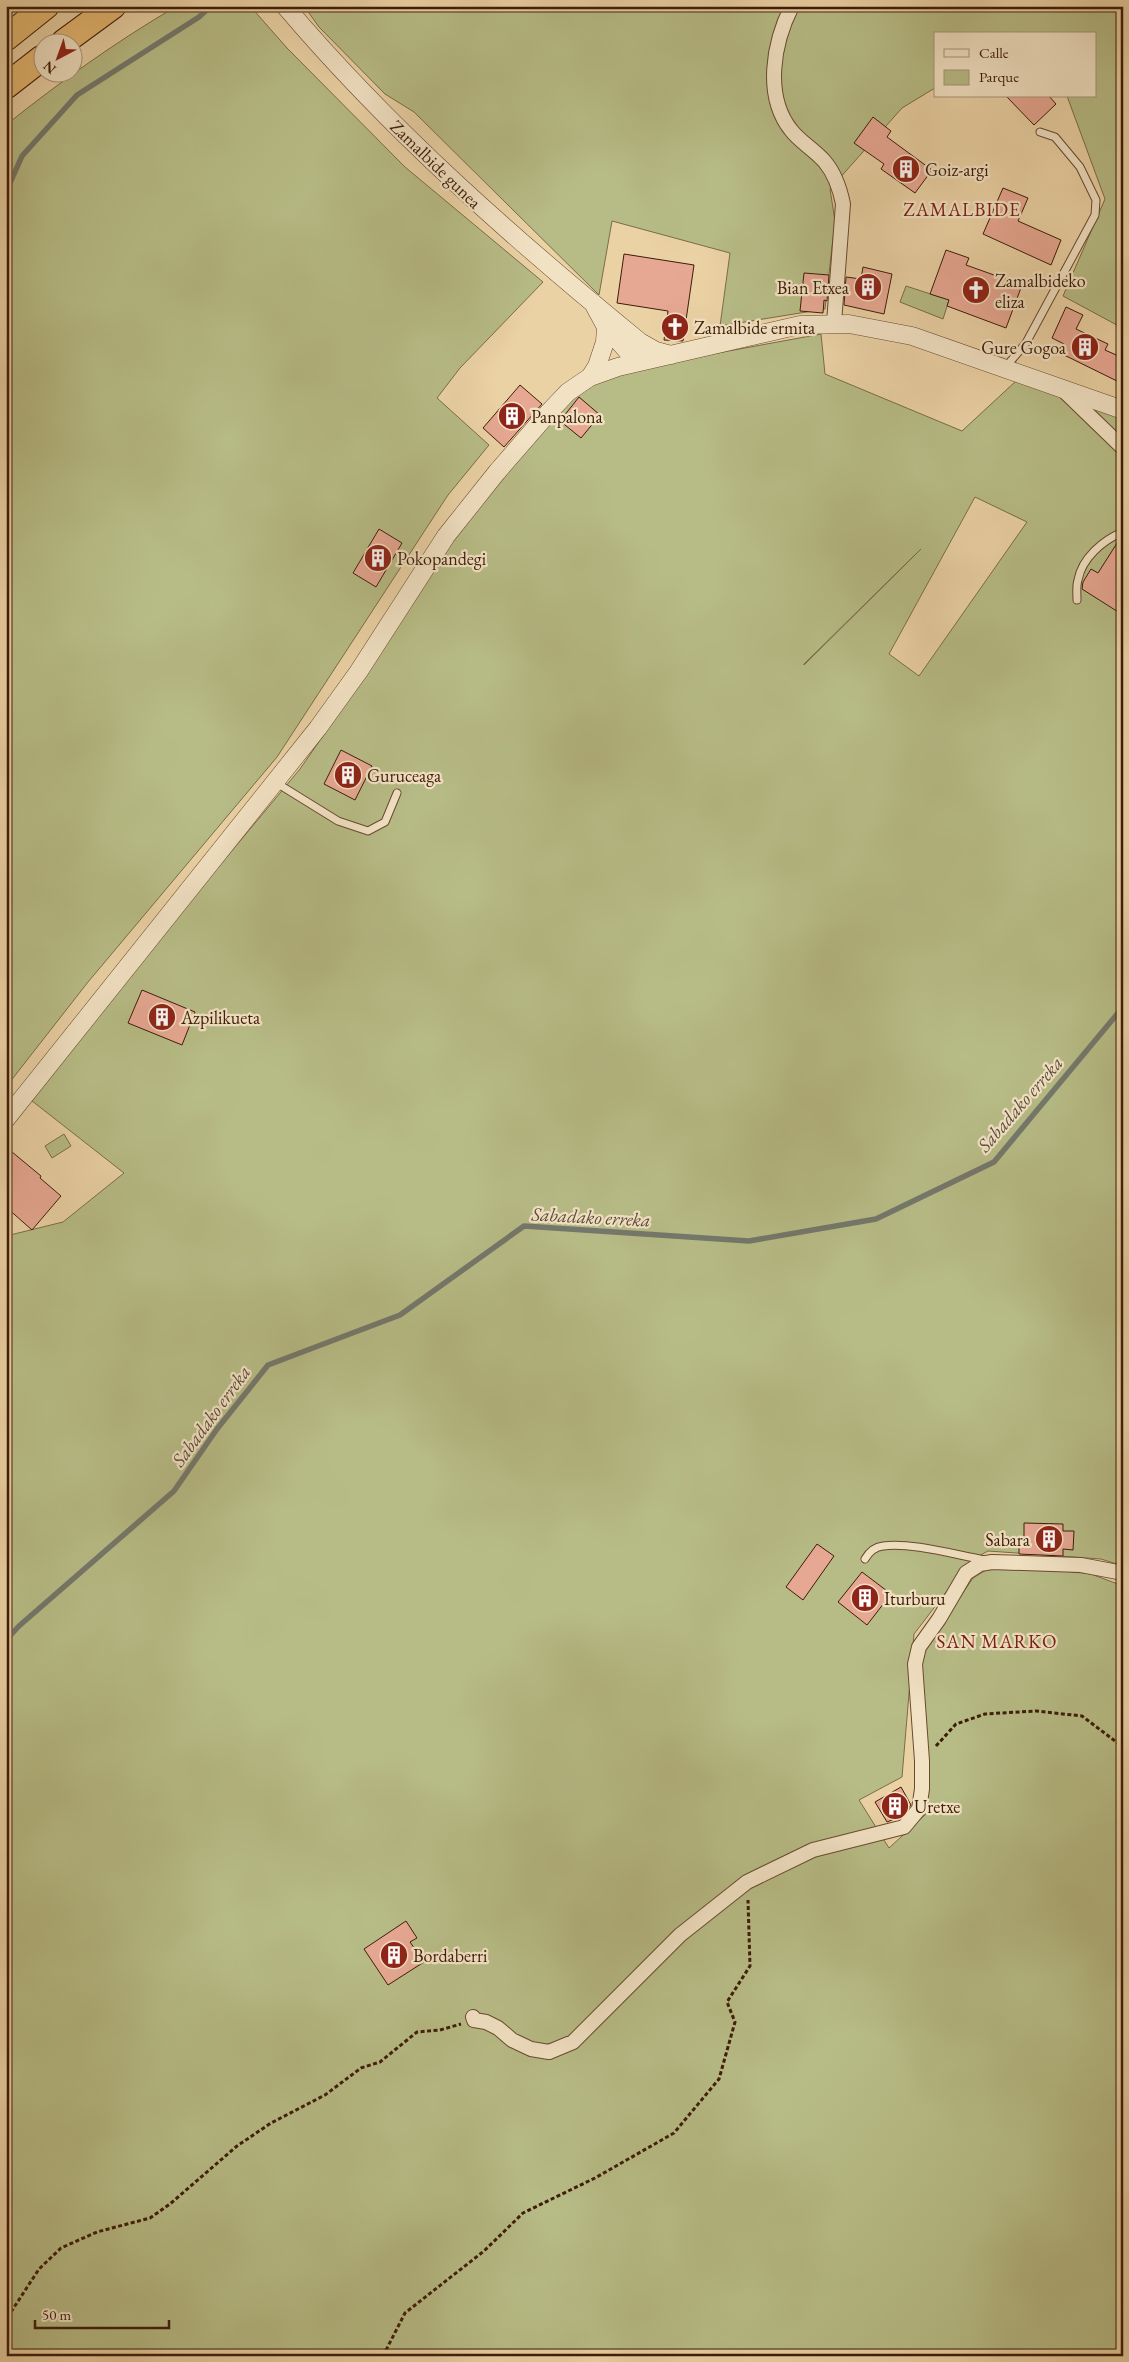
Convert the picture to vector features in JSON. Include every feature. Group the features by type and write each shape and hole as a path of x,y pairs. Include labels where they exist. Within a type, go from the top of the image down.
{"highway":[{"path":"6,38 46,6"},
{"path":"78,32 113,6"},
{"path":"6,86 32,66"}],"street":[{"path":"792,6 786,18 776,53 774,89 779,113 792,132 825,162 840,188 843,204 834,323"},
{"name":"Zamalbide gunea","path":"287,10 429,159 521,242 593,304 649,348 671,355"},
{"path":"593,304 606,326 629,353 647,360"},
{"path":"6,1118 274,782 359,671 446,536 497,472 549,412 568,392 590,377 618,367 800,325 834,323 874,327 905,334 1123,410"},
{"path":"590,377 602,354 606,326"},
{"path":"1060,388 1123,448"},
{"path":"473,2018 498,2028 512,2040 531,2049 549,2052 573,2042 680,1934 747,1882 813,1850 904,1827 919,1809 922,1760 915,1664 919,1647 939,1619 966,1574 980,1564 992,1562 1081,1565 1123,1573"}],"lane":[{"path":"1004,369 1026,343 1095,215 1096,200 1080,167 1055,137 1040,132"},
{"path":"1077,600 1078,580 1083,568 1094,552 1107,539 1123,532"},
{"path":"274,782 338,821 368,831 385,822 397,793"},
{"path":"864,1559 870,1550 882,1546 908,1547 992,1562"}],"path":[{"path":"922,1760 956,1724 985,1714 1036,1711 1082,1716 1123,1747"},
{"path":"384,2356 405,2313 484,2251 523,2213 595,2178 674,2133 719,2079 735,2022 727,2002 750,1966 747,1882"},
{"path":"6,2324 11,2312 39,2269 61,2248 97,2232 150,2218 192,2186 237,2146 271,2123 325,2095 361,2068 380,2062 417,2032 440,2030 473,2018"}],"green space":[{"path":"177,6 250,6 287,48 405,167 543,282 460,368 437,398 489,445 448,495 277,757 88,982 6,1087 6,125 62,82 82,82 82,68"},
{"path":"304,6 1123,6 1123,330 1063,296 1105,199 1068,98 1096,98 1096,32 934,32 934,89 902,108 830,189 835,221 825,309 720,326 730,253 612,221 599,295 414,112 385,94 319,27"},
{"path":"906,286 949,300 943,319 900,302"},
{"path":"821,334 825,374 962,431 1016,381 1123,415 1123,1566 1101,1559 988,1551 970,1561 914,1634 902,1777 859,1800 889,1848 926,1814 922,1761 921,1654 973,1578 991,1567 1020,1566 1091,1574 1123,1586 1123,2356 6,2356 6,1236 63,1222 124,1173 27,1097 300,769 368,671 452,536 540,426 585,388 607,378 647,366","holes":["975,497 1027,522 919,676 889,654","921,549 804,665 804,664"]},
{"path":"64,1134 71,1146 52,1158 45,1146"}],"building":[{"path":"1008,98 1051,98 1056,104 1034,125"},
{"path":"873,117 891,131 887,137 932,170 915,193 881,169 884,164 854,143"},
{"path":"1003,188 1028,198 1018,221 1061,240 1051,265 983,234"},
{"name":"Zamalbideko eliza","path":"946,250 969,258 966,265 1022,285 1006,328 947,306 949,300 930,294"},
{"path":"624,254 694,265 683,341 664,340 668,311 617,303"},
{"name":"Bian Etxea","path":"863,267 892,274 884,314 844,305 846,277 861,279"},
{"path":"804,273 829,275 827,301 824,300 823,313 800,311"},
{"name":"Gure Gogoa","path":"1066,307 1083,315 1076,329 1108,344 1105,350 1123,358 1123,373 1119,382 1060,353 1064,344 1052,338"},
{"name":"Panpalona","path":"520,385 542,404 504,447 483,428"},
{"path":"579,397 600,415 581,438 560,421"},
{"name":"Pokopandegi","path":"379,529 402,543 376,587 353,573"},
{"path":"1123,538 1123,615 1082,589 1083,582 1091,569 1098,573 1119,540"},
{"name":"Guruceaga","path":"341,750 372,766 355,800 324,784"},
{"name":"Azpilikueta","path":"142,990 195,1012 182,1045 128,1023"},
{"path":"6,1147 41,1176 40,1178 61,1196 32,1230 6,1207"},
{"name":"Sabara","path":"1024,1523 1063,1524 1063,1531 1074,1531 1073,1550 1063,1549 1063,1556 1019,1554 1019,1546 1024,1546"},
{"path":"817,1544 834,1556 803,1600 786,1587"},
{"name":"Iturburu","path":"862,1572 891,1594 867,1625 838,1602"},
{"name":"Uretxe","path":"901,1787 911,1805 902,1816 887,1822 875,1802"},
{"name":"Bordaberri","path":"406,1921 417,1938 410,1942 424,1962 388,1985 364,1949"}],"waterway":[{"path":"6,192 22,156 77,95 199,17 211,6"},
{"name":"Sabadako erreka","path":"6,1640 19,1626 174,1491 217,1429 268,1365 400,1315 524,1226 749,1241 876,1219 994,1162 1123,1007"}],"place":[{"name":"Goiz-argi","path":"906,169"},
{"name":"Bian Etxea","path":"868,287"},
{"name":"Zamalbideko eliza","path":"976,290"},
{"name":"Zamalbide ermita","path":"675,327"},
{"name":"Gure Gogoa","path":"1085,347"},
{"name":"Panpalona","path":"512,416"},
{"name":"Pokopandegi","path":"378,558"},
{"name":"Guruceaga","path":"348,775"},
{"name":"Azpilikueta","path":"162,1017"},
{"name":"Sabara","path":"1049,1539"},
{"name":"Iturburu","path":"865,1598"},
{"name":"Uretxe","path":"895,1806"},
{"name":"Bordaberri","path":"394,1955"}],"district":[{"name":"ZAMALBIDE","path":"962,209"},
{"name":"SAN MARKO","path":"997,1641"}]}
